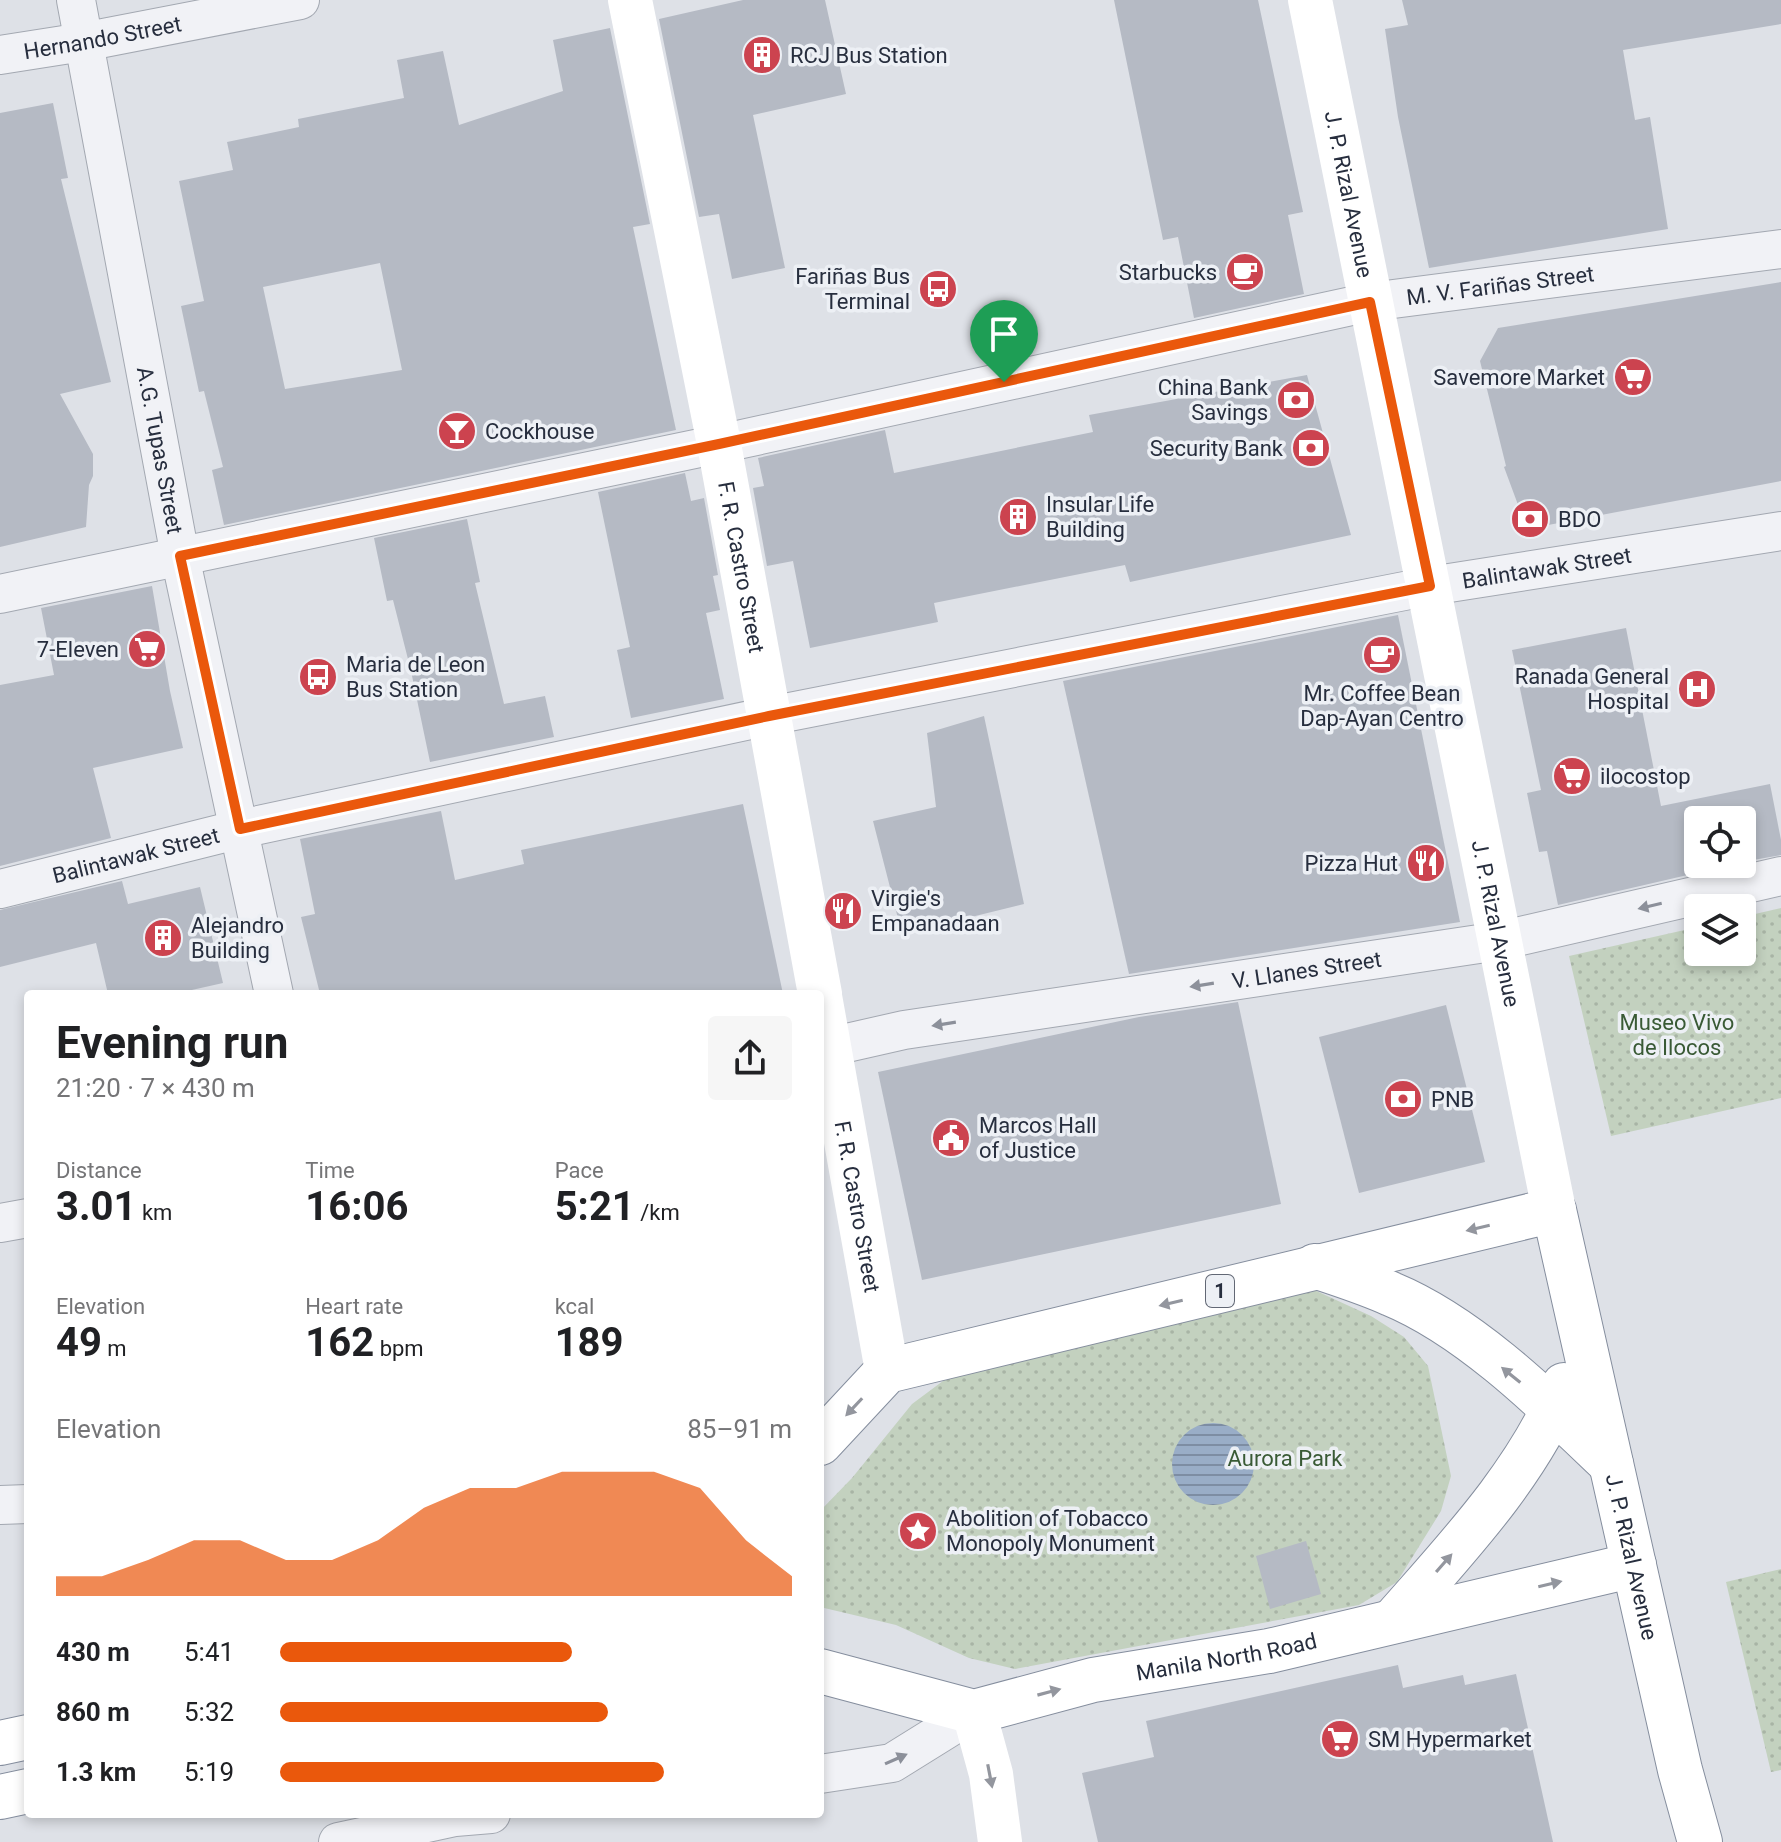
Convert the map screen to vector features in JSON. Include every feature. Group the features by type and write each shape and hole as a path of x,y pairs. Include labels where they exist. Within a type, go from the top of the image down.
{"main road":[{"name":"F. R. Castro Street","path":"630,0 719,444 819,990"},
{"name":"J. P. Rizal Avenue","path":"1310,0 1554,1210 1680,1770 1700,1842"},
{"name":"F. R. Castro Street","path":"824,1018 887,1371"},
{"name":"1","path":"887,1371 1554,1210"},
{"path":"1315,1266 1393,1294 1459,1332 1554,1410 1611,1464"},
{"path":"1393,1621 1485,1516 1554,1410 1583,1341"},
{"path":"824,1439 887,1371"},
{"name":"Manila North Road","path":"824,1672 974,1712 1093,1680 1269,1651 1634,1565"},
{"path":"974,1712 991,1774 1000,1842"}],"street":[{"name":"A.G. Tupas Street","path":"76,0 180,556 273,990"},
{"name":"Hernando Street","path":"0,55 300,0"},
{"name":"M. V. Fariñas Street","path":"0,594 719,444 1370,302 1781,249"},
{"name":"Balintawak Street","path":"0,889 240,829 769,716 1430,586 1781,531"},
{"name":"V. Llanes Street","path":"829,1047 904,1030 1499,941 1781,876"},
{"path":"0,1223 24,1219"},
{"path":"0,1505 24,1504"},
{"path":"824,1773 892,1763 974,1712"},
{"path":"338,1842 453,1818"}],"green space":[{"name":"Museo Vivo de Ilocos","path":"1781,908 1781,1098 1611,1136 1569,956 1684,930 1684,966 1756,966 1756,914"},
{"name":"Aurora Park","path":"1312,1289 1371,1316 1404,1337 1428,1366 1451,1476 1441,1511 1397,1582 1359,1605 1015,1669 969,1658 896,1625 824,1608 824,1507 852,1478 912,1404 951,1375"},
{"path":"1781,1569 1781,1770 1771,1772 1726,1582"}],"water":[{"path":"1213,1423 1229,1426 1242,1435 1251,1448 1254,1464 1251,1480 1242,1493 1229,1502 1213,1505 1197,1502 1184,1493 1175,1480 1172,1464 1175,1448 1184,1435 1197,1426"}],"building":[{"path":"743,0 825,0 846,94 753,115 785,268 732,279 719,214 699,217 659,19"},
{"path":"1114,0 1258,0 1303,212 1288,215 1304,294 1194,318 1178,237 1163,240"},
{"path":"1402,0 1781,0 1781,24 1623,50 1635,120 1650,117 1668,229 1429,268 1398,117 1385,29 1408,25"},
{"path":"610,28 650,224 633,227 676,430 224,525 212,470 223,467 204,391 199,392 181,306 204,301 179,181 233,170 227,142 299,127 298,119 404,98 397,60 443,51 459,125 563,91 553,40","holes":["380,263 402,370 285,389 263,287"]},
{"path":"53,103 68,178 61,179 111,382 60,394 93,454 86,527 0,547 0,113"},
{"name":"Savemore Market","path":"1781,282 1781,481 1527,529 1504,467 1480,361 1498,328"},
{"path":"1307,375 1351,535 1130,582 1125,565 934,603 938,622 810,648 793,561 767,566 753,488 764,486 758,458 885,430 894,473 1093,432 1089,415"},
{"path":"685,473 691,501 704,498 718,575 713,576 720,610 706,613 724,699 631,718 617,650 630,647 598,492"},
{"path":"467,519 480,582 475,583 504,704 545,696 554,737 430,762 411,671 393,600 387,601 374,538"},
{"path":"152,586 183,748 93,768 111,838 0,866 0,685 54,675 41,608"},
{"path":"1398,615 1460,922 1129,974 1063,681"},
{"path":"1626,628 1661,806 1770,784 1781,855 1756,859 1756,806 1684,806 1684,876 1558,905 1547,851 1539,852 1527,793 1541,790 1512,650"},
{"path":"984,716 1024,904 902,934 873,821 936,807 927,733"},
{"path":"743,804 782,990 319,990 301,917 315,914 300,839 441,811 455,880 524,864 521,850"},
{"path":"122,881 128,904 200,887 223,983 192,990 107,990 96,943 0,967 0,910"},
{"name":"Marcos Hall of Justice","path":"1238,1002 1281,1204 922,1280 878,1072 1139,1017"},
{"name":"PNB","path":"1446,1005 1485,1162 1359,1193 1319,1037"},
{"path":"1306,1541 1321,1594 1270,1609 1256,1556"},
{"name":"SM Hypermarket","path":"1398,1665 1403,1688 1463,1675 1465,1685 1516,1674 1553,1842 1098,1842 1082,1773 1154,1757 1146,1721"}],"place":[{"name":"RCJ Bus Station","path":"762,55"},
{"name":"Starbucks","path":"1245,272"},
{"name":"Fariñas Bus Terminal","path":"938,289"},
{"name":"Savemore Market","path":"1633,377"},
{"name":"China Bank Savings","path":"1296,400"},
{"name":"Cockhouse","path":"457,431"},
{"name":"Security Bank","path":"1311,448"},
{"name":"Insular Life Building","path":"1018,517"},
{"name":"BDO","path":"1530,519"},
{"name":"7-Eleven","path":"147,649"},
{"name":"Mr. Coffee Bean Dap-Ayan Centro","path":"1382,655"},
{"name":"Maria de Leon Bus Station","path":"318,677"},
{"name":"Ranada General Hospital","path":"1697,689"},
{"name":"ilocostop","path":"1572,776"},
{"name":"Pizza Hut","path":"1426,863"},
{"name":"Virgie's Empanadaan","path":"843,911"},
{"name":"Alejandro Building","path":"163,938"},
{"name":"PNB","path":"1403,1099"},
{"name":"Marcos Hall of Justice","path":"951,1138"},
{"name":"Abolition of Tobacco Monopoly Monument","path":"918,1531"},
{"name":"SM Hypermarket","path":"1340,1739"}],"route":[{"path":"1370,302 1430,586 769,716 240,829 180,556 1004,382 1370,302"}]}
